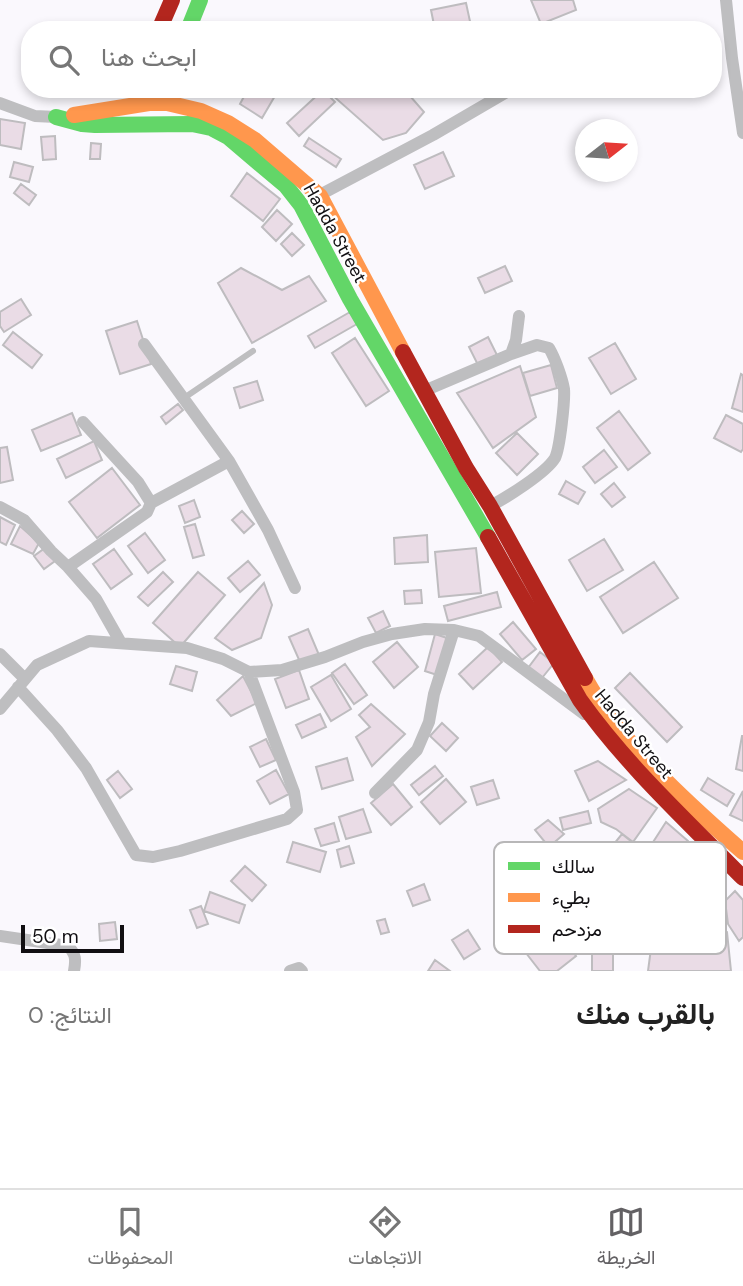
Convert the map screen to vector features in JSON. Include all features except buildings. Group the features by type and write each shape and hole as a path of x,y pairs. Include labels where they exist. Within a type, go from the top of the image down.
{"main road":[{"path":"163,21 172,0"},
{"path":"192,21 201,0"},
{"path":"90,113 118,98"},
{"name":"Hadda Street","path":"56,117 90,113 134,98"},
{"path":"135,124 137,98"},
{"name":"Hadda Street","path":"139,98 149,103 167,103 215,116 255,140 320,196 466,468 490,506 586,695 596,724 743,852"},
{"path":"190,98 195,109"},
{"name":"Hadda Street","path":"56,117 82,124 202,125 228,137 286,186 301,205 350,299 475,514 586,695 607,712 642,765 711,842"},
{"path":"475,514 490,506"},
{"name":"Hadda Street","path":"726,859 743,878"}],"street":[{"path":"726,0 743,132"},
{"path":"301,205 497,98"},
{"path":"0,103 35,116 56,117"},
{"path":"511,354 519,316"},
{"path":"144,345 229,461 268,530 295,588"},
{"path":"424,391 537,345 549,348 553,354 564,389 562,426 555,458 535,478 490,506"},
{"path":"83,422 138,482 151,503"},
{"path":"68,567 147,512 151,503 229,461"},
{"path":"0,507 24,520 68,567 96,599 121,643"},
{"path":"0,709 37,665 89,641 187,648 223,659 249,672 282,670 363,642 425,629 454,630 479,636 596,724"},
{"path":"375,793 417,750 429,722 434,694 454,630"},
{"path":"0,654 86,768 136,855 153,858 287,819 297,810 294,792 249,672"},
{"path":"0,936 68,946 74,952 76,960 74,971"},
{"path":"290,971 299,968 302,971"}],"lane":[{"path":"184,398 253,351"}],"traffic: fast":[{"path":"192,21 200,0"},
{"path":"56,117 95,125 192,124 211,128 228,137 286,186 301,205 350,299 488,537"}],"traffic: slow":[{"path":"74,115 149,103 167,103 201,111 228,123 255,140 320,196 403,352"},
{"path":"585,678 600,703 636,749 678,793 743,852"}],"traffic: jam":[{"path":"163,21 172,0"},
{"path":"403,352 585,678"},
{"path":"488,537 580,700 617,748 707,842"},
{"path":"726,861 743,878"}]}
